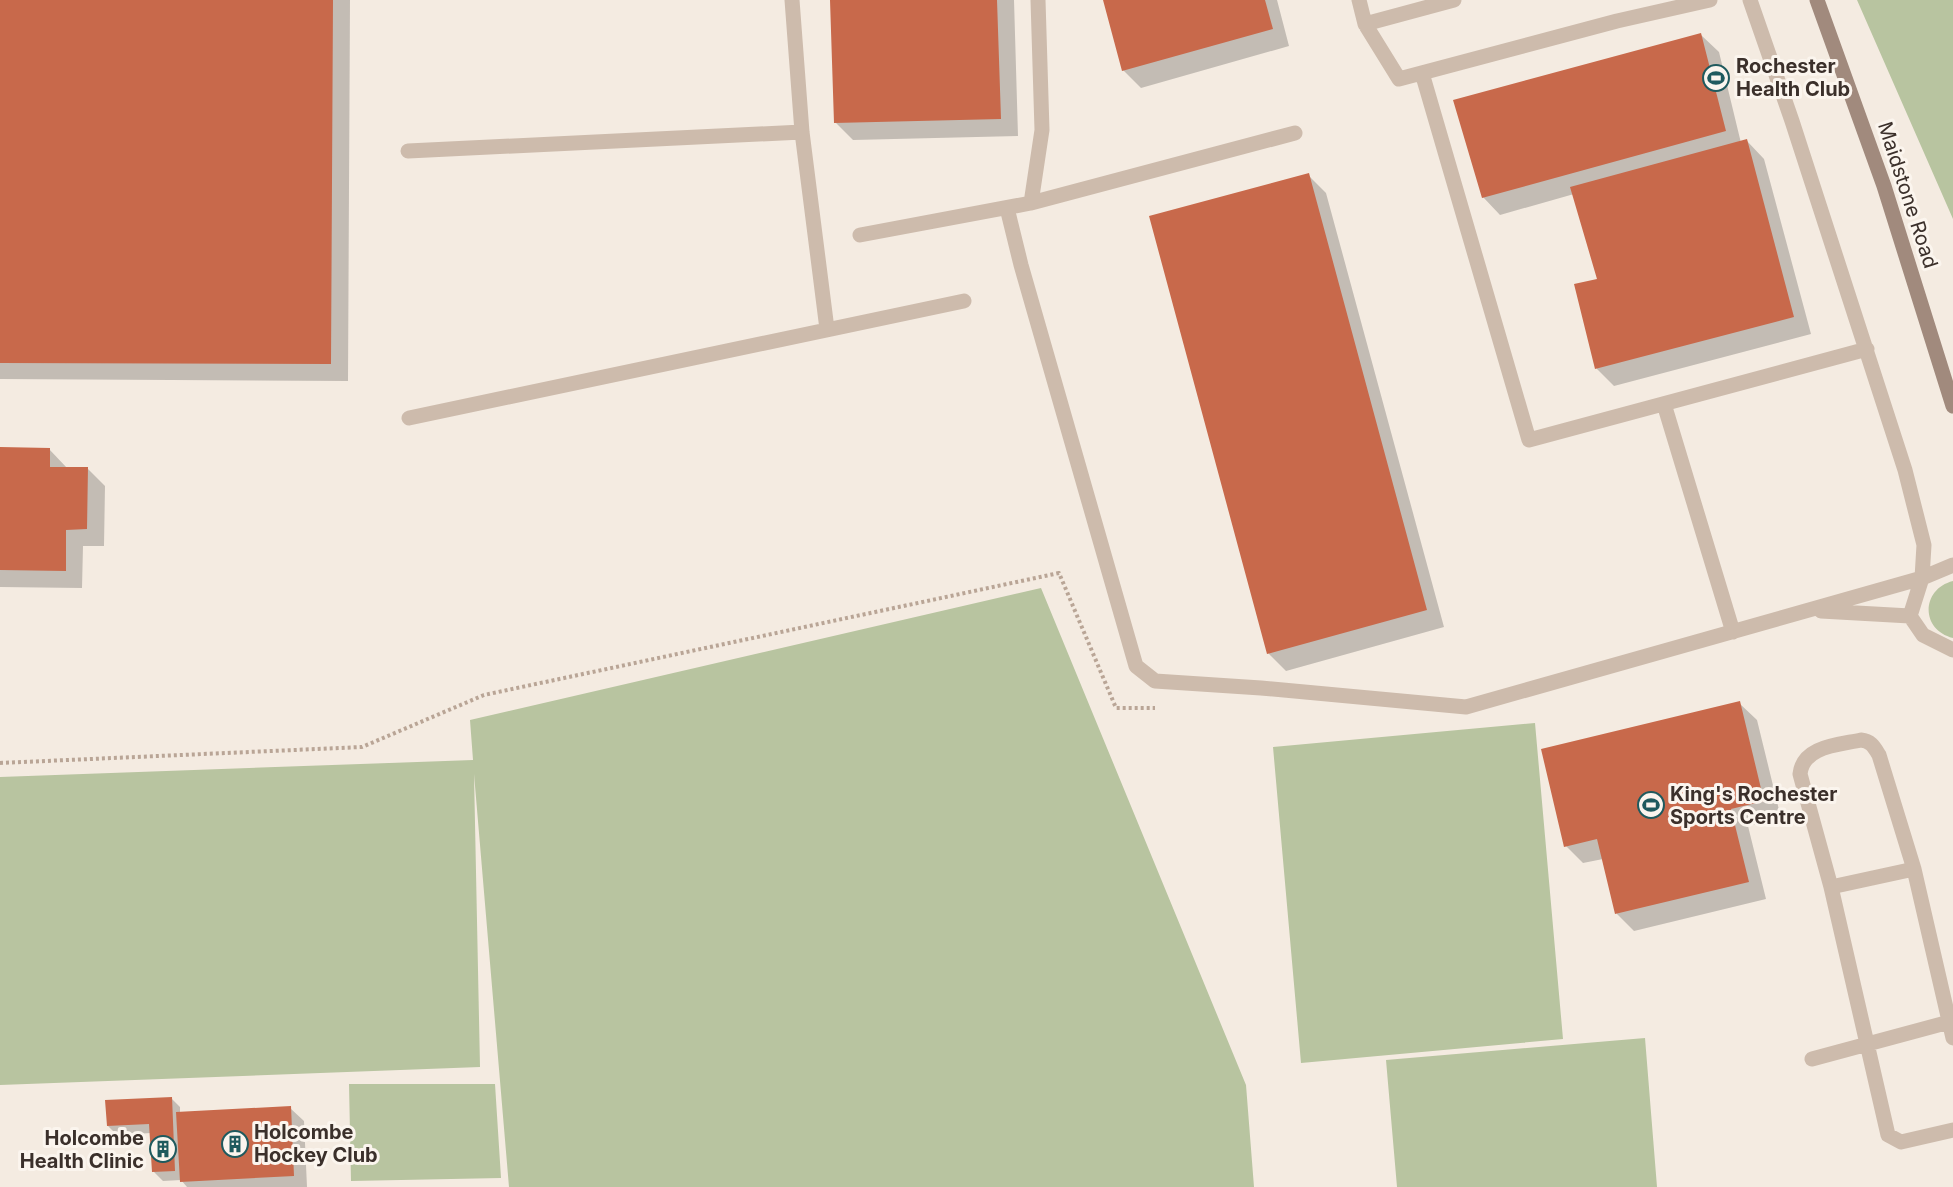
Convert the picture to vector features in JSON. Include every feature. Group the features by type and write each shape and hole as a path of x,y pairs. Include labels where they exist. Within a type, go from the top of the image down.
{"main road":[{"name":"Maidstone Road","path":"1817,0 1884,186 1953,406"}],"lane":[{"path":"792,0 802,132 827,329"},
{"path":"1031,203 1042,130 1038,0"},
{"path":"1359,0 1365,24 1398,80 1617,21 1710,0"},
{"path":"1365,24 1454,0"},
{"path":"1750,0 1792,121 1905,470 1924,545 1922,578 1910,616"},
{"path":"1422,73 1529,440 1867,349"},
{"path":"408,150 802,132"},
{"path":"860,235 1031,203 1295,133"},
{"path":"1007,208 1021,265 1136,666 1155,681 1261,687 1466,707 1922,578 1953,565"},
{"path":"409,418 964,301"},
{"path":"1664,404 1733,632"},
{"path":"1809,610 1910,616"},
{"path":"1910,616 1923,635 1953,650"},
{"path":"1953,1038 1951,1021 1914,869 1879,755 1868,741 1861,740 1812,752 1801,764 1800,774 1831,887 1888,1135 1901,1142 1953,1130"},
{"path":"1831,887 1914,869"},
{"path":"1812,1059 1951,1021"}],"path":[{"path":"0,763 362,747 484,696 1059,573 1116,708 1163,708"}],"green space":[{"path":"1857,0 1953,0 1953,219"},
{"path":"1953,581 1953,638 1942,634 1935,627 1930,619 1929,610 1930,600 1935,592 1942,585"},
{"path":"1041,588 1246,1085 1254,1187 509,1187 474,774 480,1067 0,1085 0,777 473,760 470,720"},
{"path":"1535,723 1563,1039 1301,1063 1273,747"},
{"path":"1645,1038 1657,1187 1397,1187 1386,1060"},
{"path":"349,1084 495,1084 501,1178 351,1181"}],"building":[{"path":"0,0 333,0 331,364 0,363"},
{"path":"830,0 997,0 1001,119 834,123"},
{"path":"1103,0 1265,0 1273,29 1122,71"},
{"path":"1701,33 1726,131 1482,198 1453,100"},
{"path":"1747,139 1794,317 1595,369 1574,284 1597,279 1570,187"},
{"path":"1309,173 1427,610 1267,654 1149,216"},
{"path":"0,447 50,448 50,467 88,467 87,529 66,530 66,571 0,570"},
{"name":"King's Rochester Sports Centre","path":"1740,701 1764,801 1731,809 1749,882 1615,914 1597,839 1564,847 1541,749"},
{"name":"Holcombe Health Clinic","path":"172,1097 175,1171 152,1172 149,1124 107,1126 105,1100"},
{"name":"Holcombe Hockey Club","path":"291,1106 294,1176 180,1182 176,1112"}],"place":[{"name":"Rochester Health Club","path":"1716,78"},
{"name":"King's Rochester Sports Centre","path":"1651,805"},
{"name":"Holcombe Hockey Club","path":"235,1144"},
{"name":"Holcombe Health Clinic","path":"163,1149"}]}
